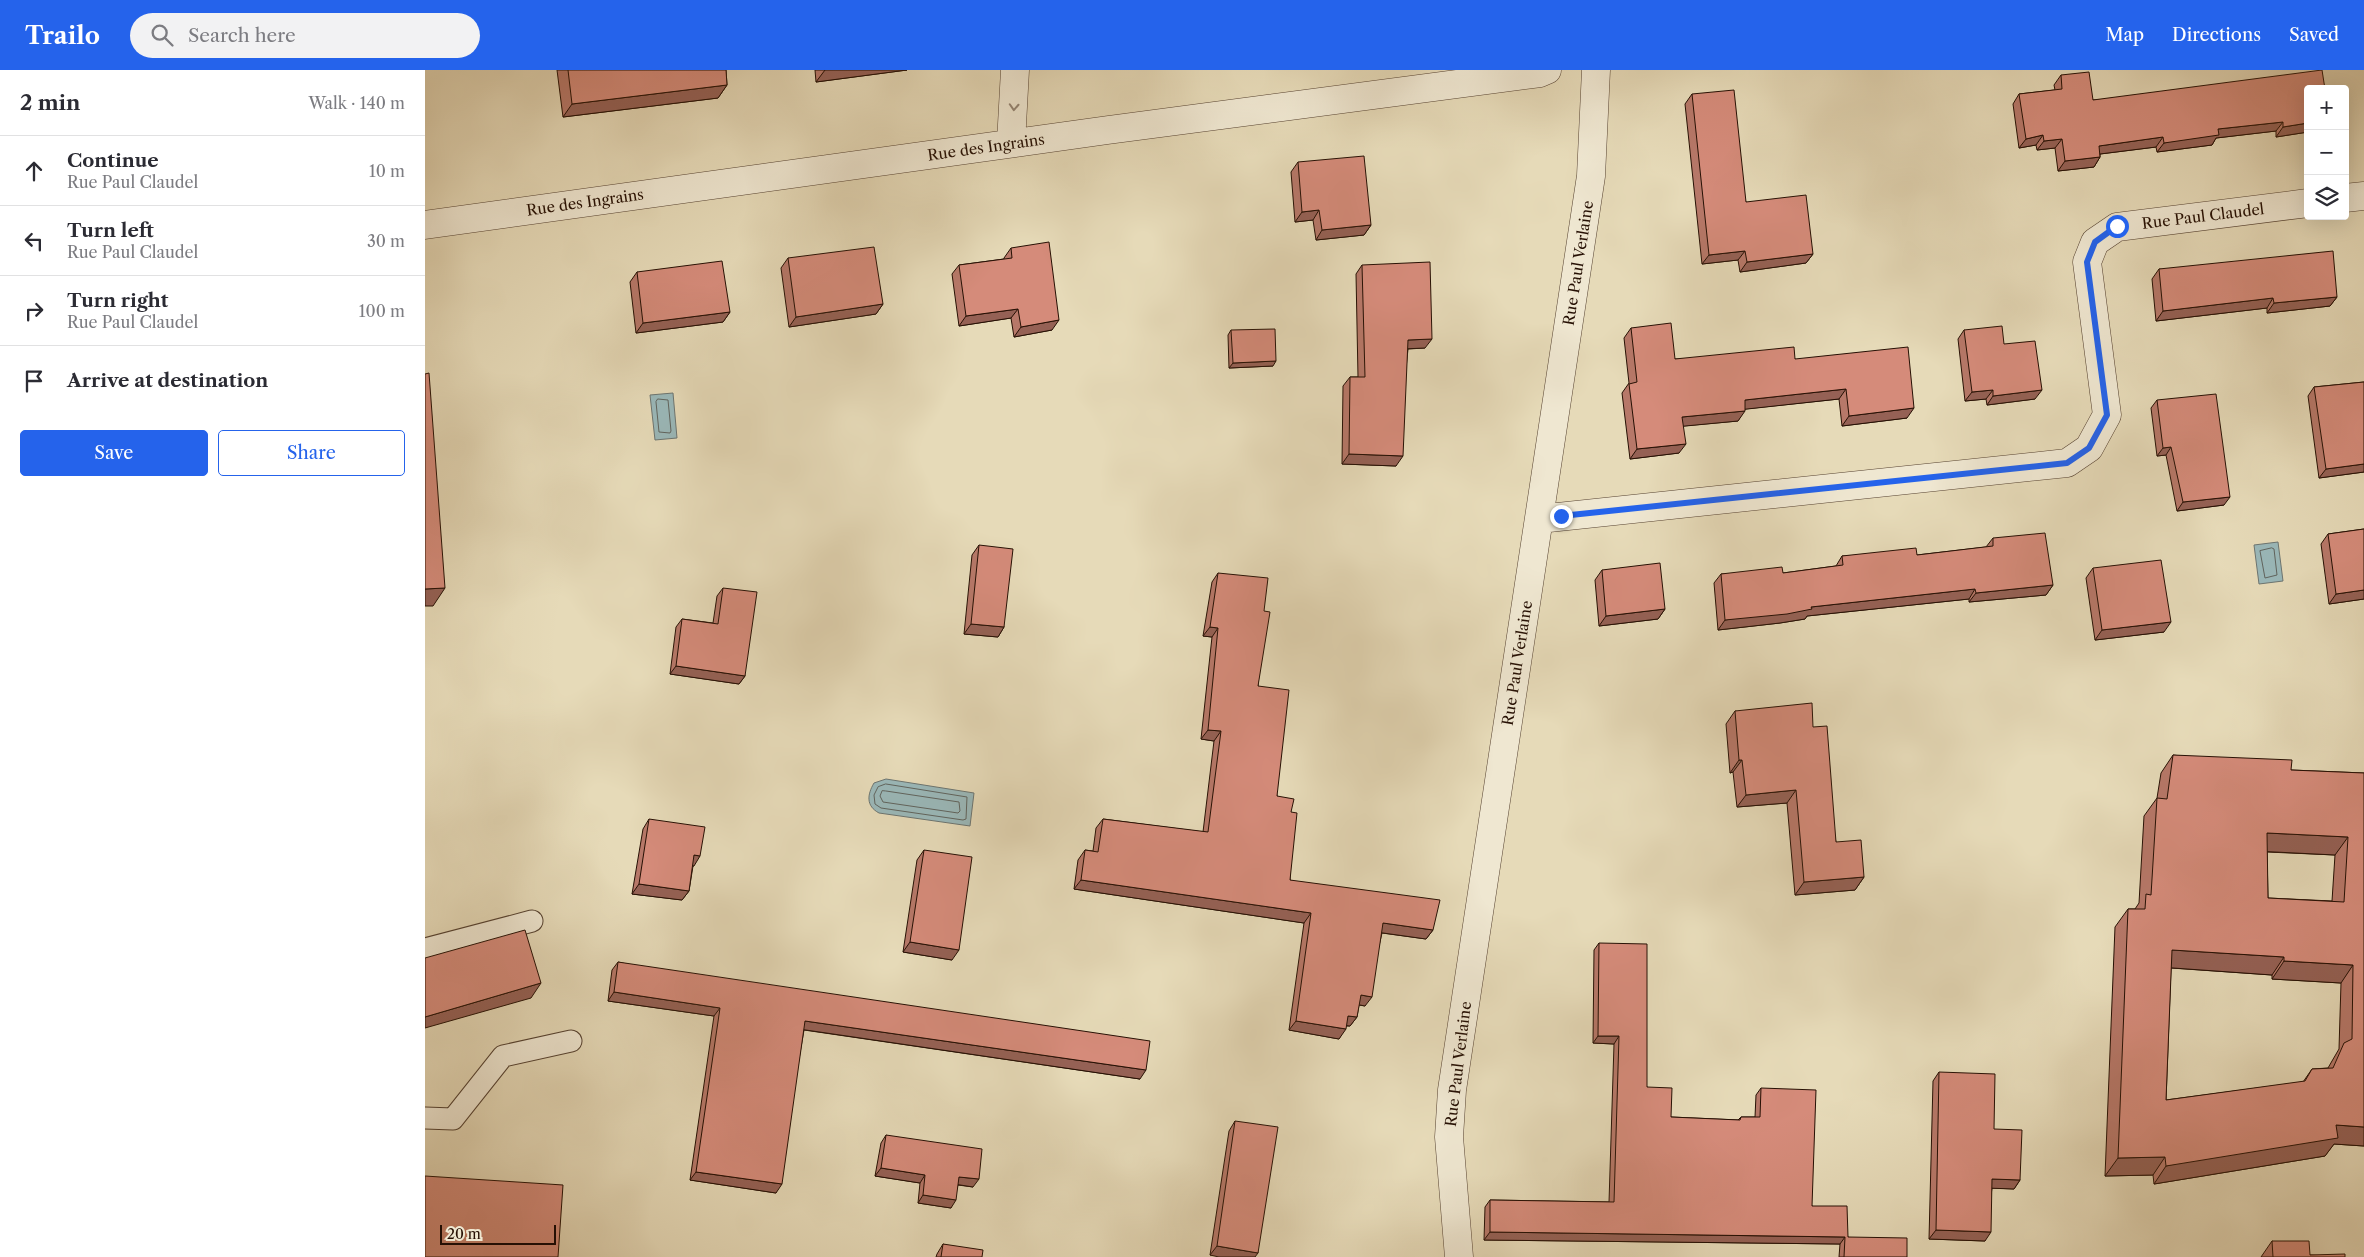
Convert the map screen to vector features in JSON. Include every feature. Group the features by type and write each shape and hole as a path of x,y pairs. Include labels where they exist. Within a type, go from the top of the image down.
{"street":[{"path":"1011,143 1015,70"},
{"name":"Rue des Ingrains","path":"425,225 1011,143 1541,73 1547,70"},
{"name":"Rue Paul Verlaine","path":"1459,1257 1449,1137 1452,1090 1591,176 1596,70"},
{"path":"2349,198 2364,196"},
{"name":"Rue Paul Claudel","path":"1539,519 2067,463 2089,448 2107,415 2087,262 2095,242 2117,226 2304,203"}],"lane":[{"path":"425,949 532,921"},
{"path":"425,1118 453,1119 503,1056 571,1041"}],"water":[{"path":"673,393 677,438 655,440 650,395"},
{"path":"2278,542 2283,581 2259,584 2254,545"},
{"path":"886,779 974,793 970,826 879,813 870,804 869,796 874,783"}],"building":[{"path":"568,70 726,70 727,85 572,104"},
{"path":"2322,70 2324,85 2304,85 2304,124 2283,127 2283,122 2218,129 2219,135 2164,143 2163,137 2099,146 2100,157 2065,161 2062,139 2044,141 2043,135 2026,139 2019,94 2062,89 2061,75 2089,72 2093,100"},
{"path":"1734,90 1746,202 1806,195 1813,254 1747,262 1745,251 1709,255 1692,94"},
{"path":"1364,156 1371,225 1322,230 1319,210 1302,212 1298,162"},
{"path":"1049,242 1059,320 1021,327 1018,309 966,316 959,265 1012,258 1011,248"},
{"path":"874,247 883,304 796,317 788,258"},
{"path":"2333,251 2337,297 2274,303 2273,298 2163,311 2159,269"},
{"path":"722,261 730,312 643,323 637,272"},
{"path":"1430,262 1432,339 1408,340 1403,456 1349,454 1350,377 1365,377 1362,265"},
{"path":"1671,323 1675,359 1794,347 1795,359 1908,347 1914,408 1849,416 1846,389 1745,400 1745,411 1682,417 1686,444 1637,449 1629,384 1637,382 1631,328"},
{"path":"2002,326 2004,344 2035,341 2042,390 1993,396 1993,390 1972,392 1964,330"},
{"path":"1275,329 1276,361 1233,363 1231,330"},
{"path":"429,373 445,588 425,589 425,374"},
{"path":"2364,382 2364,464 2326,469 2314,387"},
{"path":"2216,394 2230,497 2183,502 2171,447 2163,448 2157,400"},
{"path":"2364,529 2364,590 2336,594 2328,534"},
{"path":"2045,533 2053,585 1976,593 1975,589 1811,607 1812,609 1787,614 1725,620 1721,574 1782,567 1783,573 1843,565 1842,556 1916,548 1917,555 1993,546 1993,538"},
{"path":"979,545 1013,549 1004,627 971,624"},
{"path":"2161,560 2171,622 2102,630 2093,568"},
{"path":"1660,563 1665,609 1606,616 1602,570"},
{"path":"1218,573 1268,578 1264,611 1270,612 1258,686 1289,690 1277,796 1294,799 1291,812 1297,813 1290,880 1440,900 1433,930 1383,923 1372,997 1361,995 1357,1017 1348,1016 1346,1029 1296,1021 1311,913 1081,880 1085,850 1098,852 1103,819 1208,832 1221,731 1208,730 1218,628 1210,627"},
{"path":"723,588 757,592 745,676 676,666 682,619 718,624"},
{"path":"1812,703 1813,727 1827,726 1836,842 1861,840 1864,877 1804,882 1796,790 1746,795 1742,760 1739,760 1735,711"},
{"path":"2173,755 2292,760 2291,770 2364,773 2364,1127 2336,1125 2338,1138 2166,1166 2165,1157 2118,1158 2128,909 2145,909 2146,894 2151,895 2157,798 2167,799","holes":["2267,833 2348,837 2344,902 2268,898","2172,950 2284,957 2284,961 2353,965 2352,1039 2344,1043 2333,1068 2312,1069 2305,1081 2166,1100"]},
{"path":"649,819 705,827 700,856 694,855 689,891 639,884"},
{"path":"924,850 972,857 959,950 910,942"},
{"path":"525,930 541,983 425,1017 425,958"},
{"path":"1599,943 1647,944 1647,1087 1672,1088 1671,1117 1740,1120 1741,1117 1760,1117 1761,1088 1816,1090 1812,1206 1847,1206 1848,1237 1907,1238 1907,1257 1844,1257 1845,1237 1490,1232 1490,1200 1614,1202 1619,1036 1598,1036"},
{"path":"618,962 1150,1041 1146,1070 805,1021 782,1184 696,1172 720,1008 614,992"},
{"path":"1939,1072 1995,1074 1994,1129 2022,1130 2020,1180 1992,1179 1991,1232 1936,1230"},
{"path":"1235,1121 1278,1127 1258,1253 1217,1246"},
{"path":"886,1135 982,1149 979,1179 959,1177 956,1200 923,1195 925,1175 881,1168"},
{"path":"425,1176 563,1185 558,1257 425,1257"},
{"path":"2272,1241 2309,1241 2310,1255 2345,1254 2345,1257 2273,1257"},
{"path":"943,1244 983,1250 982,1257 941,1257"}],"route":[{"path":"1561,516 2067,463 2089,448 2107,415 2087,262 2095,242 2117,226"}]}
